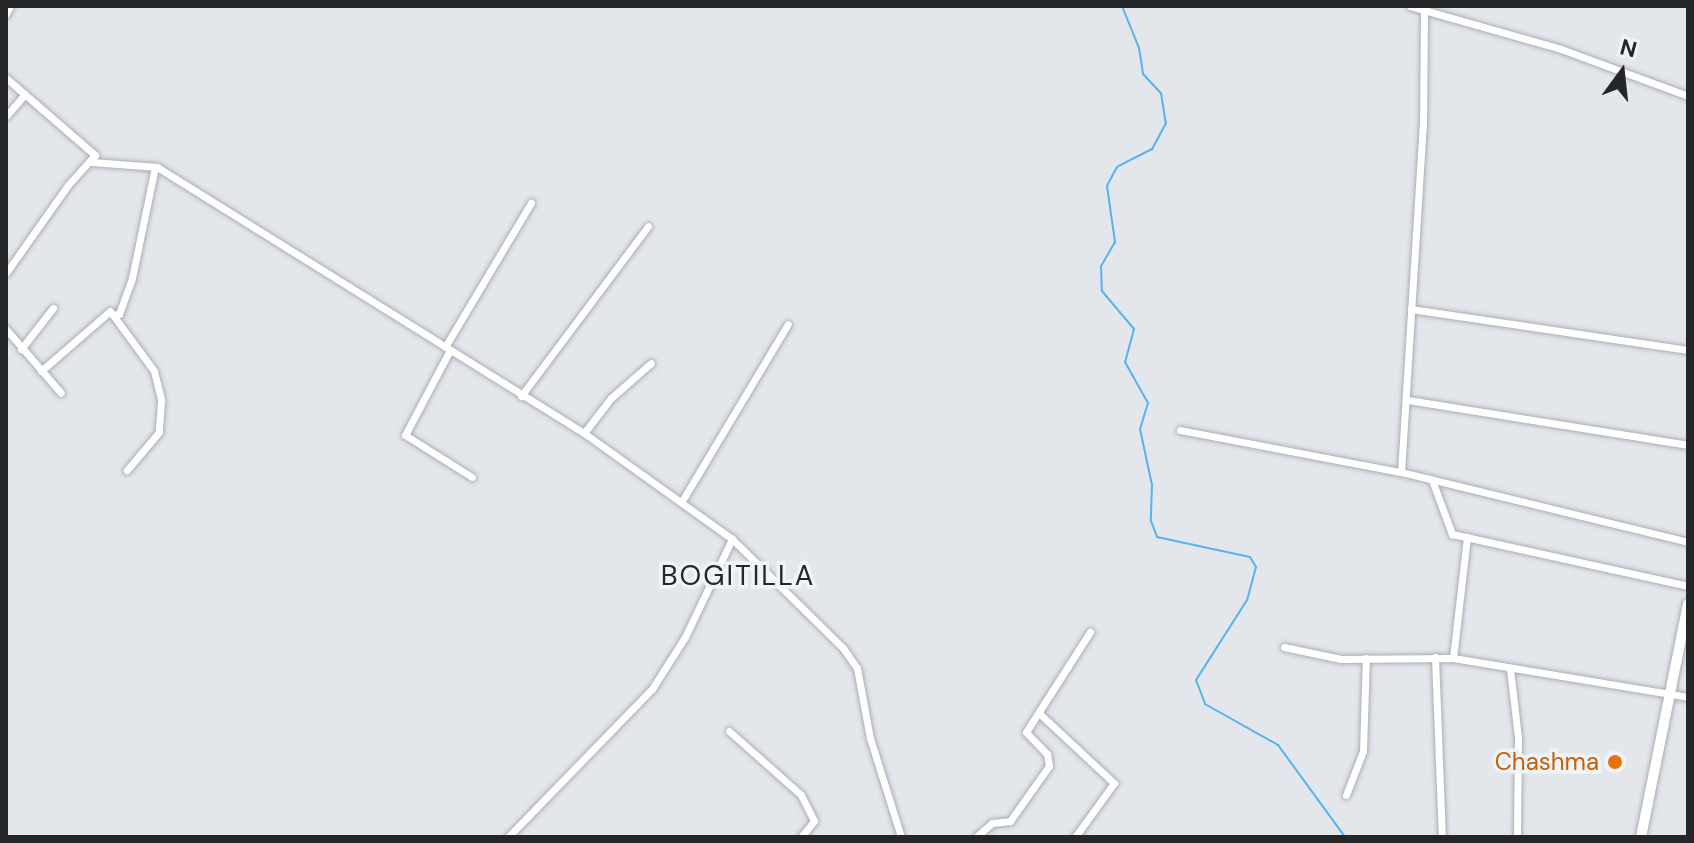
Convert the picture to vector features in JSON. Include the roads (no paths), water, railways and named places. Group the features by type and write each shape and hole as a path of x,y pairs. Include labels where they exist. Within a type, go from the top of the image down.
{"street":[{"path":"6,14 10,6"},
{"path":"1410,6 1561,49 1688,96"},
{"path":"1401,472 1408,400 1424,10"},
{"path":"6,78 95,155 9,260 6,273"},
{"path":"6,116 25,94"},
{"path":"92,162 155,167 584,433 732,539 843,648 857,668 870,738 901,837"},
{"path":"113,315 119,314 132,278 155,167"},
{"path":"472,477 405,435 448,348 531,203"},
{"path":"521,396 648,226"},
{"path":"21,349 53,308"},
{"path":"1411,309 1688,350"},
{"path":"41,371 105,311 113,315 154,371 161,400 159,432 127,470"},
{"path":"682,501 788,324"},
{"path":"6,329 61,393"},
{"path":"584,433 611,398 651,363"},
{"path":"1408,400 1688,445"},
{"path":"1180,430 1401,472 1688,542"},
{"path":"1432,480 1447,530 1688,586"},
{"path":"1453,658 1467,537"},
{"path":"508,837 652,689 685,637 732,539"},
{"path":"1641,837 1688,604"},
{"path":"976,837 992,823 1010,821 1049,766 1047,754 1026,738 1090,632"},
{"path":"1284,647 1321,657 1453,658 1688,697"},
{"path":"1435,657 1442,837"},
{"path":"1346,795 1363,751 1366,658"},
{"path":"1510,669 1518,737 1517,837"},
{"path":"1041,715 1114,783 1075,837"},
{"path":"729,731 801,795 814,821 801,837"}],"waterway":[{"path":"1122,6 1139,48 1143,74 1161,93 1166,123 1152,149 1117,167 1107,186 1115,242 1101,266 1102,291 1134,329 1125,362 1148,403 1140,429 1152,485 1151,521 1157,537 1250,557 1256,567 1247,600 1196,680 1205,704 1278,745 1345,837"}],"place":[{"name":"Chashma","path":"1615,762"}],"district":[{"name":"BOGITILLA","path":"738,576"}]}
